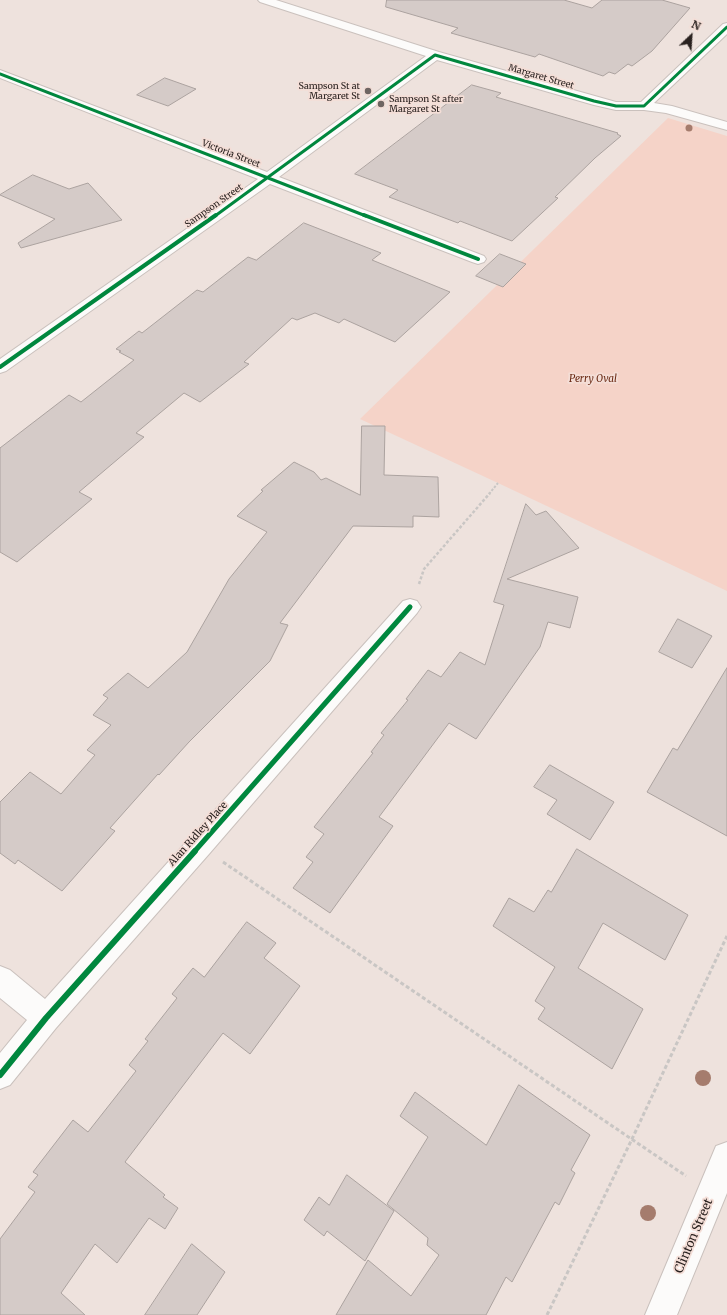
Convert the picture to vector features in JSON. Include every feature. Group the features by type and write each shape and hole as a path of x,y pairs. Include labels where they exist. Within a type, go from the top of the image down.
{"street":[{"name":"Margaret Street","path":"264,0 435,55 594,101 616,106 644,106 667,109 727,126"},
{"path":"644,106 727,27"},
{"name":"Sampson Street","path":"0,367 270,177 435,55"},
{"name":"Victoria Street","path":"0,74 270,177 478,259"},
{"name":"Alan Ridley Place","path":"0,1074 46,1018 200,846 410,607"},
{"path":"0,980 46,1018"},
{"name":"Clinton Street","path":"661,1315 727,1157"}],"path":[{"path":"410,607 424,569 498,482"},
{"path":"200,846 712,1194"},
{"path":"547,1315 632,1139 727,936"}],"green space":[{"name":"Perry Oval","path":"668,118 727,136 727,591 360,419"}],"building":[{"path":"387,0 564,0 592,8 602,0 662,0 690,8 652,51 632,66 628,64 615,74 609,72 603,76 539,54 535,57 451,33 458,28 386,7"},
{"path":"165,78 196,89 168,106 137,95"},
{"path":"472,85 501,93 496,97 618,133 617,134 621,136 595,158 555,197 558,198 512,241 460,221 458,223 389,197 398,190 355,174"},
{"path":"33,175 69,189 88,183 122,220 21,248 18,243 55,219 0,195"},
{"path":"304,223 381,253 372,260 450,292 395,342 344,319 339,323 315,313 297,320 292,318 244,362 249,364 200,402 184,393 136,433 144,437 79,492 92,499 17,562 0,552 0,448 69,395 81,402 134,360 116,349 139,331 142,333 197,290 203,292 248,257 256,260"},
{"path":"500,254 526,264 503,287 476,276"},
{"path":"362,426 385,426 384,475 438,477 439,517 413,516 413,527 353,526 280,623 288,625 270,661 189,742 159,775 158,774 110,828 115,831 62,891 18,860 15,864 0,853 0,802 30,772 61,794 95,755 87,750 111,725 93,715 108,698 103,695 128,673 148,688 187,652 229,579 267,532 237,516 263,491 261,490 294,462 314,472 321,480 326,478 360,495"},
{"path":"526,504 536,515 546,511 579,548 507,579 578,597 570,628 548,622 540,647 476,739 449,723 379,817 393,826 330,913 293,888 313,862 306,857 324,834 314,827 373,753 371,752 384,735 381,733 408,700 406,699 428,670 441,677 460,652 485,665 504,605 494,602"},
{"path":"678,619 712,636 692,668 659,652"},
{"path":"727,668 727,836 647,792 673,748 677,750"},
{"path":"550,765 614,802 590,840 547,814 557,800 534,787"},
{"path":"577,849 688,915 665,960 603,923 578,968 643,1009 612,1069 538,1019 545,1008 535,1001 555,967 493,926 509,898 534,912 548,890 551,892"},
{"path":"247,922 276,943 264,958 300,986 250,1054 223,1033 125,1162 165,1195 163,1197 178,1208 165,1229 149,1218 117,1263 95,1244 61,1293 85,1315 0,1315 0,1239 35,1192 28,1187 38,1175 33,1172 73,1120 88,1132 136,1071 129,1065 148,1041 145,1039 177,998 172,994 193,968 204,977"},
{"path":"519,1085 590,1135 571,1170 575,1173 559,1205 555,1202 512,1282 506,1277 486,1315 336,1315 368,1260 411,1296 439,1255 427,1245 428,1238 387,1204 428,1137 400,1116 415,1092 486,1145"},
{"path":"347,1175 394,1211 365,1261 327,1231 324,1236 304,1220 319,1197 329,1205"},
{"path":"192,1244 225,1272 197,1315 145,1315"}],"cycle path":[{"path":"0,367 270,177 435,55 594,101 616,106 644,106 727,27"},
{"path":"0,74 478,259"},
{"path":"0,1075 46,1018 200,846 410,607"}],"place":[{"name":"Sampson St at Margaret St","path":"368,91"},
{"name":"Sampson St after Margaret St","path":"381,104"}]}
